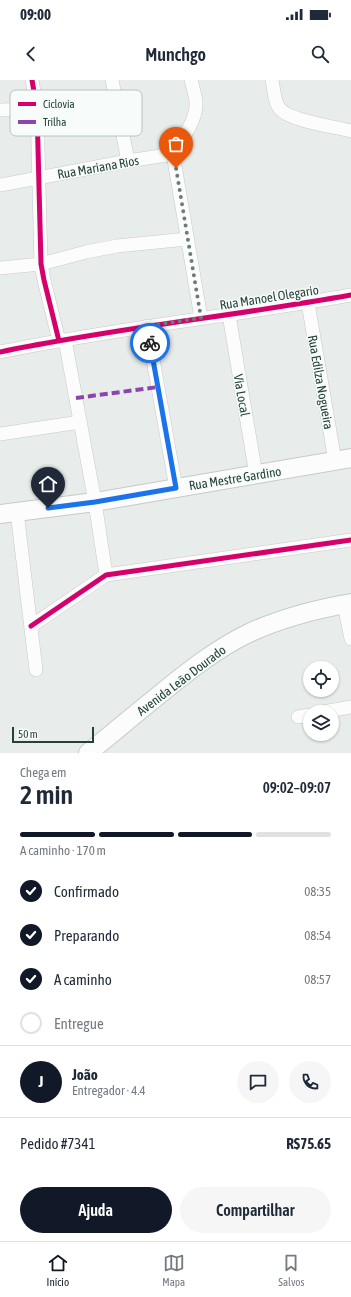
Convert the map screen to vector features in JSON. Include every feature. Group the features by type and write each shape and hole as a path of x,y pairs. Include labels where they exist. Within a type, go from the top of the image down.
{"main road":[{"name":"Rua Mestre Gardino","path":"8,513 95,502 343,460"},
{"name":"Avenida Leão Dourado","path":"88,753 190,670 223,647 249,633 280,621 311,611 348,603"}],"street":[{"path":"32,80 34,90"},
{"path":"112,80 114,90"},
{"path":"191,80 196,100 195,112 173,154 201,318"},
{"path":"272,80 275,99 280,109 286,114 303,120 351,131"},
{"path":"0,110 10,110"},
{"path":"38,136 42,264 44,280 62,340 80,422 95,502 106,575"},
{"path":"123,136 128,161"},
{"name":"Rua Mariana Rios","path":"0,185 173,154"},
{"path":"0,268 42,264 86,252 117,246 187,239"},
{"name":"Rua Manoel Olegario","path":"0,352 147,326 308,303 351,295"},
{"name":"Rua Edilza Nogueira","path":"308,303 343,460"},
{"name":"Via Local","path":"229,315 256,475"},
{"path":"147,326 176,488"},
{"path":"0,434 80,422"},
{"path":"8,513 31,626 36,670"},
{"path":"31,626 106,575 351,540"},
{"path":"348,603 351,639"},
{"path":"339,709 351,707"}],"marked path":[{"path":"76,398 158,387"}],"cycle path":[{"path":"32,80 34,90"},
{"path":"38,136 41,264 59,341"},
{"path":"0,352 87,336 351,295"},
{"path":"31,626 106,575 351,540"}],"way so far":[{"path":"150,343 147,326 201,318 176,168"}],"route":[{"path":"48,508 95,502 176,488 150,343"}]}
